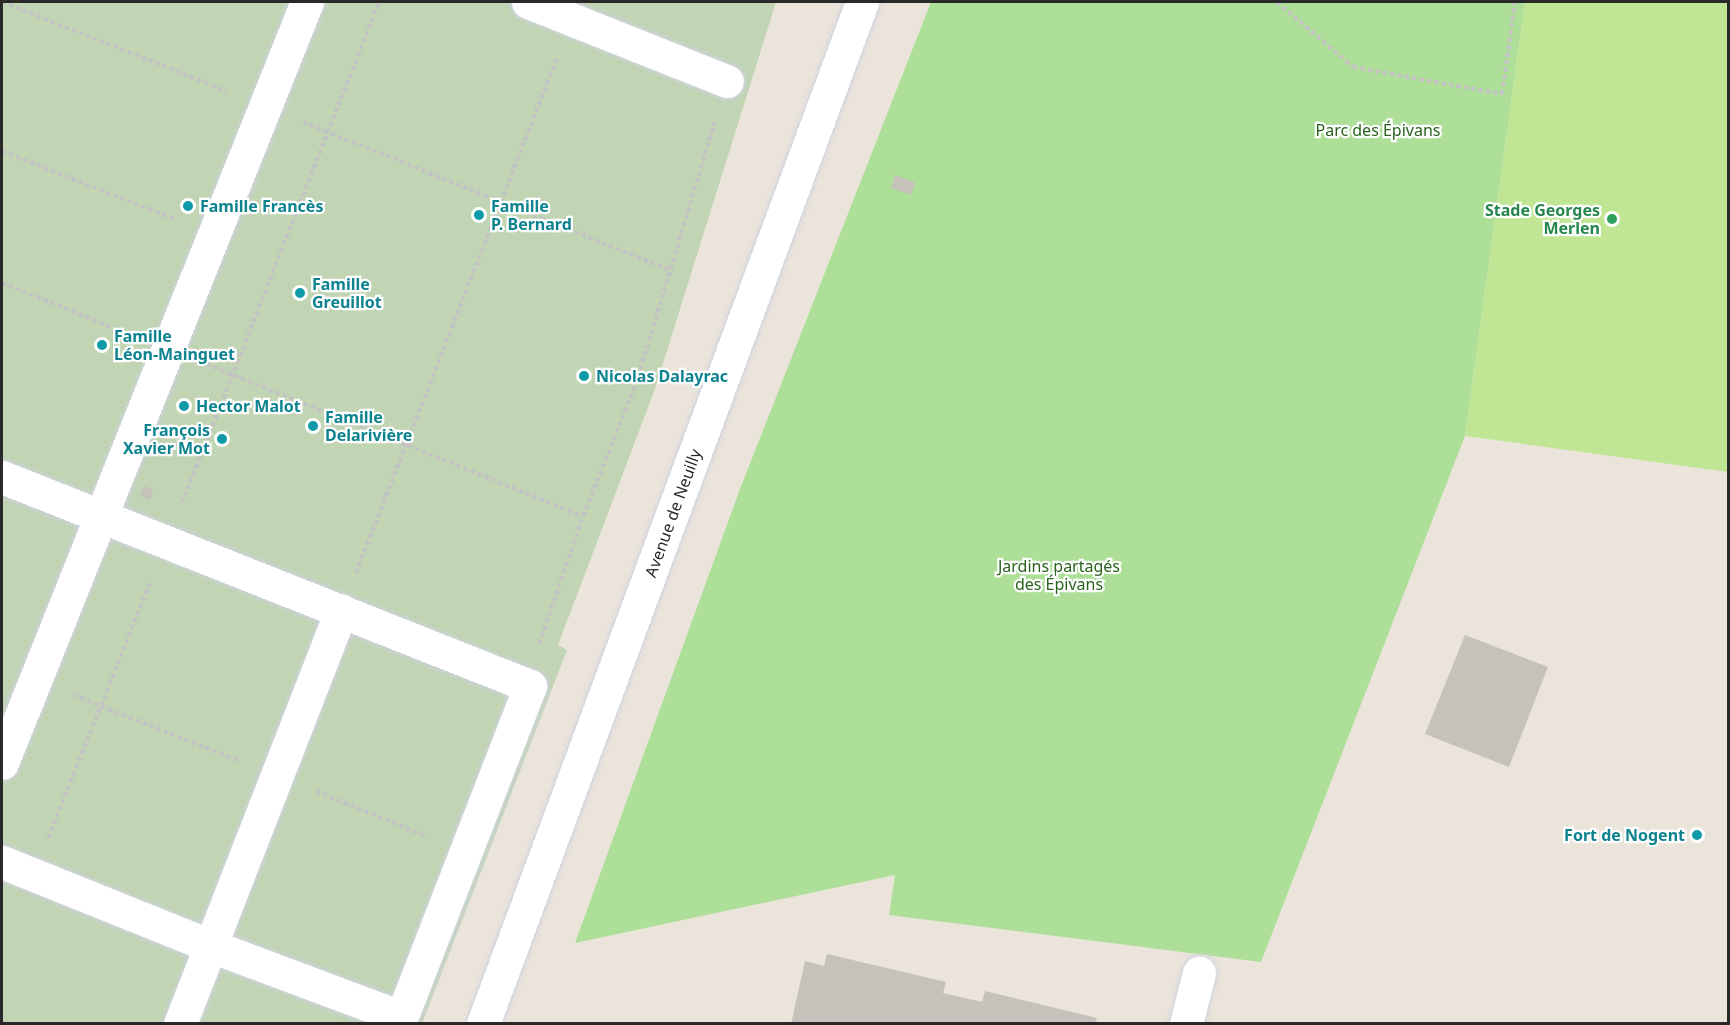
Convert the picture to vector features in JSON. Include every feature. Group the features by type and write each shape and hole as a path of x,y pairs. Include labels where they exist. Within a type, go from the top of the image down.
{"street":[{"path":"2,763 307,2"},
{"path":"528,2 576,10 727,81"},
{"name":"Avenue de Neuilly","path":"483,1023 862,2"},
{"path":"2,477 530,686 400,1020 2,862"},
{"path":"180,1023 341,610"},
{"path":"1186,1023 1199,973"}],"path":[{"path":"2,2 670,270"},
{"path":"34,875 379,2"},
{"path":"1277,2 1353,67 1502,94 1515,2"},
{"path":"341,610 576,10"},
{"path":"530,686 541,634 583,516 636,384 727,81"},
{"path":"2,151 213,235"},
{"path":"2,283 407,443 583,516"},
{"path":"34,681 277,775 465,852"}],"green space":[{"path":"2,2 776,2 655,389 558,645 567,650 422,1023 2,1024"},
{"name":"Jardins partagés des Épivans","path":"931,2 1525,2 1465,436 1261,962 889,915 895,875 575,943 740,489"},
{"name":"Stade Georges Merlen","path":"1525,2 1728,2 1728,472 1465,436"}],"building":[{"path":"895,175 915,182 911,195 891,188"},
{"path":"144,486 153,489 150,500 140,496"},
{"path":"1465,635 1548,667 1509,767 1425,734"},
{"path":"827,954 946,982 943,993 982,1002 985,991 1097,1018 1095,1024 791,1024 805,961 824,966"}],"place":[{"name":"Famille Francès","path":"188,206"},
{"name":"Famille P. Bernard","path":"479,215"},
{"name":"Stade Georges Merlen","path":"1612,219"},
{"name":"Famille Greuillot","path":"300,293"},
{"name":"Famille Léon-Mainguet","path":"102,345"},
{"name":"Nicolas Dalayrac","path":"584,376"},
{"name":"Hector Malot","path":"184,406"},
{"name":"Famille Delarivière","path":"313,426"},
{"name":"François Xavier Mot","path":"222,439"},
{"name":"Fort de Nogent","path":"1697,835"}],"park label":[{"name":"Parc des Épivans","path":"1378,130"}]}
